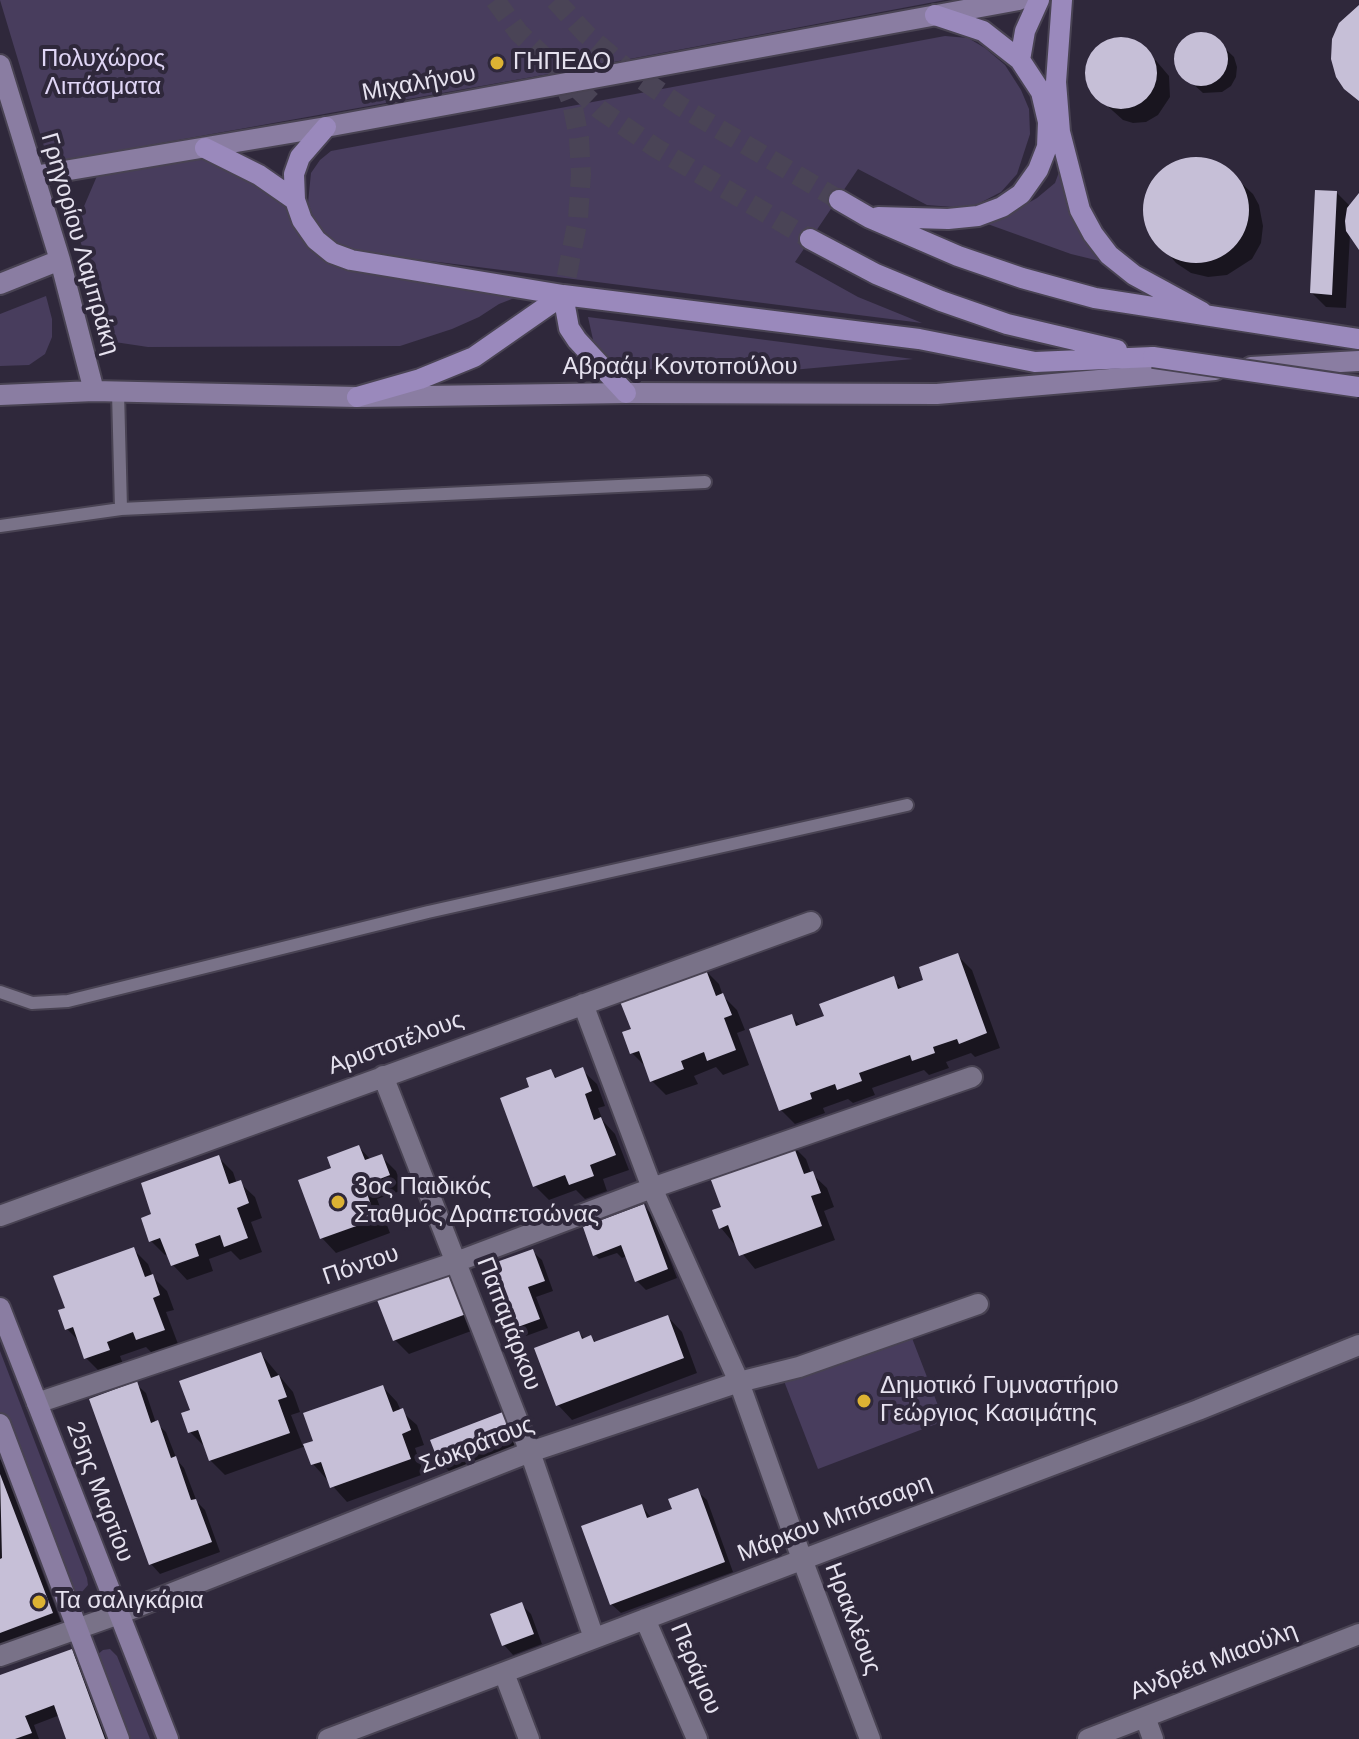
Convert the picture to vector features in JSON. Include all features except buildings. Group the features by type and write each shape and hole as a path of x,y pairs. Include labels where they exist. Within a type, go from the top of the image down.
{"main road":[{"path":"1020,60 1025,31 1039,0"},
{"path":"1062,0 1056,82 1060,132 1080,210 1109,255 1134,275 1212,318"},
{"path":"870,218 948,219 978,216 1002,207 1021,194 1038,170 1047,147 1048,122 1041,92 1020,60 983,31 935,15"},
{"path":"326,127 300,157 294,174 295,200 302,220 316,240 332,253 351,260 563,295 919,339 1035,362 1153,357"},
{"path":"205,148 259,175 295,200"},
{"path":"839,200 870,218 958,256 1095,298 1359,339"},
{"path":"810,239 876,274 1007,324 1153,357 1359,387"},
{"path":"563,295 569,328 626,393"},
{"path":"357,397 420,379 474,357 563,295"}],"street":[{"name":"Μιχαλήνου","path":"34,176 326,127 1019,0"},
{"name":"Γρηγορίου Λαμπράκη","path":"1,75 60,260 94,391"},
{"path":"0,284 60,260"},
{"name":"Αβραάμ Κοντοπούλου","path":"0,395 94,391 357,397 626,393 937,394 1359,361"},
{"name":"Αριστοτέλους","path":"0,1216 811,922"},
{"name":"Ηρακλέους","path":"583,1004 652,1188 739,1382 870,1739"},
{"name":"Παπαμάρκου","path":"383,1076 530,1452 594,1638"},
{"name":"Πόντου","path":"37,1403 456,1262 652,1188 972,1077"},
{"name":"Σωκράτους","path":"0,1656 119,1614 530,1452 739,1382 799,1367 978,1304"},
{"name":"25ης Μαρτίου","path":"0,1308 168,1739"},
{"name":"Μάρκου Μπότσαρη","path":"328,1739 369,1732 594,1638 1358,1350"},
{"path":"0,1426 119,1739"},
{"name":"Περάμου","path":"645,1619 697,1739"},
{"name":"Ανδρέα Μιαούλη","path":"1088,1739 1359,1634"},
{"path":"504,1673 529,1739"},
{"path":"1145,1717 1153,1739"}],"lane":[{"path":"118,392 121,509"},
{"path":"0,526 121,509 705,482"},
{"path":"0,992 32,1003 68,1001 428,912 907,805"}],"green space":[{"name":"Πολυχώρος Λιπάσματα","path":"0,0 945,0 49,163"},
{"path":"945,36 968,38 985,48 1005,65 1021,90 1029,109 1030,134 1017,174 1001,192 976,205 953,207 927,205 858,169 795,262 858,297 922,323 351,251 330,240 318,229 308,203 311,173 331,151"},
{"path":"190,159 217,161 281,200 301,236 517,297 452,329 400,346 148,347 108,341 76,225 97,176 110,169"},
{"path":"1062,164 1108,263 1071,254 982,222 1014,211 1037,198 1055,183"},
{"path":"46,296 52,319 52,337 45,354 29,365 0,366 0,314"},
{"path":"588,317 913,359 781,371 622,369 594,344"},
{"name":"Δημοτικό Γυμναστήριο Γεώργιος Κασιμάτης","path":"910,1333 944,1421 818,1469 784,1381"},
{"path":"0,1351 87,1578 88,1585 81,1593 74,1593 66,1585 0,1413"},
{"path":"110,1649 117,1656 150,1739 126,1739 97,1655"}],"tunnel":[{"path":"495,0 519,33 599,109 656,148 810,239"},
{"path":"555,0 586,34 628,70 682,107 839,200"},
{"path":"563,80 572,103 579,138 581,174 578,219 563,295"}],"place":[{"name":"ΓΗΠΕΔΟ","path":"497,63"},
{"name":"3ος Παιδικός Σταθμός Δραπετσώνας","path":"338,1202"},
{"name":"Δημοτικό Γυμναστήριο Γεώργιος Κασιμάτης","path":"864,1401"},
{"name":"Τα σαλιγκάρια","path":"39,1602"}]}
